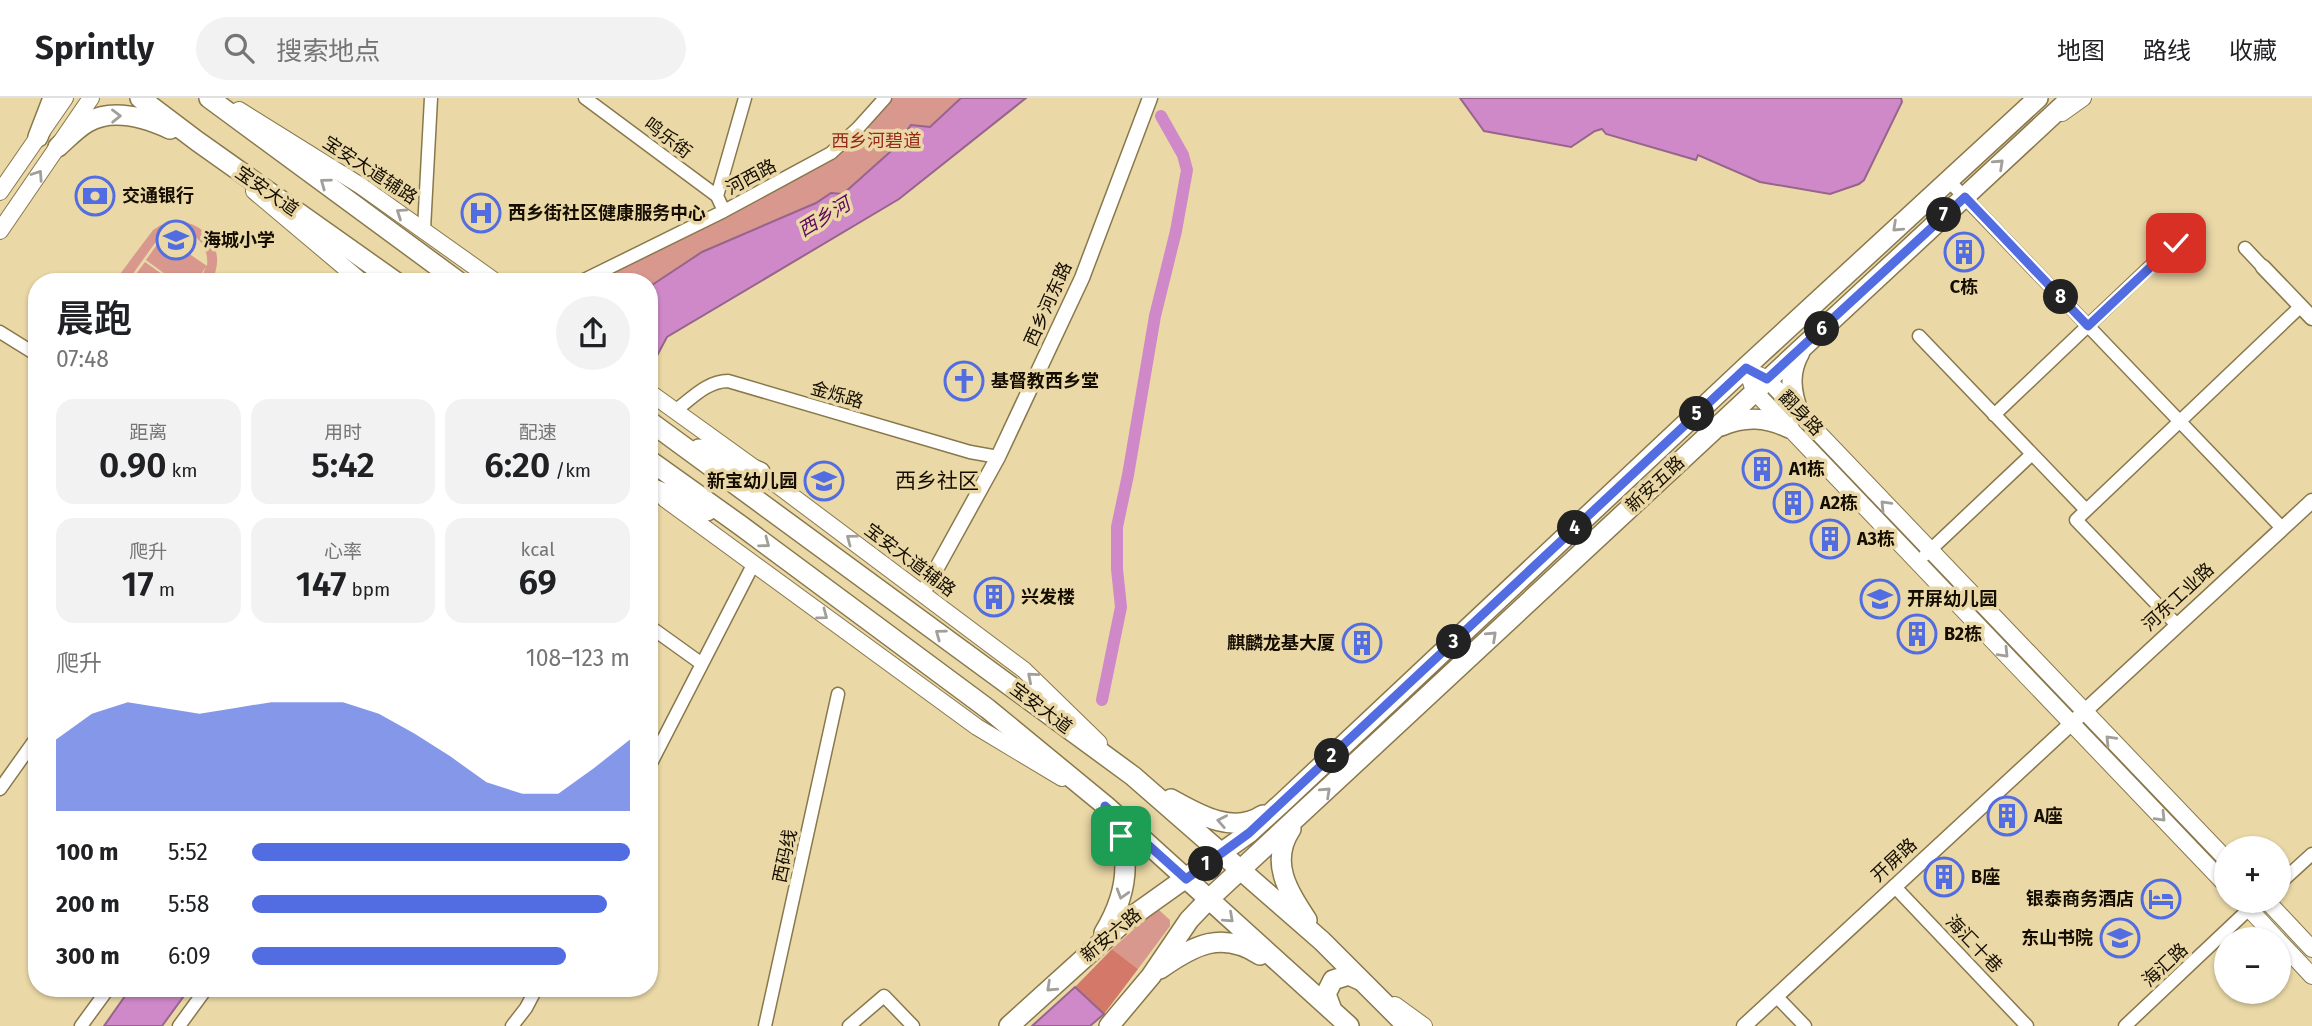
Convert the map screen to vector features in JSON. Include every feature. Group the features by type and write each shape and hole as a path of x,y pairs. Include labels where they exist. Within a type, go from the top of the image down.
{"main road":[{"path":"38,137 53,98"},
{"path":"0,192 65,98"},
{"path":"0,231 91,98"},
{"name":"宝安大道","path":"140,98 383,273"},
{"path":"209,98 447,273"},
{"name":"宝安大道辅路","path":"219,98 338,171 484,273"},
{"name":"新安五路","path":"1220,853 1249,833 1284,801 2036,98"},
{"name":"新安五路","path":"1239,871 2071,98"},
{"path":"2029,137 2083,98"},
{"path":"58,147 89,122 112,115 159,124 197,141 351,273"},
{"path":"1711,432 1722,425 1744,419 1794,421 1791,378 1798,355 1805,345"},
{"name":"翻身路","path":"1746,368 1923,557 2070,723 2214,873"},
{"name":"宝安大道辅路","path":"658,399 923,593 1041,684 1133,776"},
{"name":"宝安大道","path":"658,428 1133,776 1322,941 1407,1026"},
{"path":"673,439 760,472"},
{"name":"宝安大道","path":"658,466 988,709 1105,806 1349,1026"},
{"path":"658,491 740,525"},
{"path":"658,494 977,727 1105,806 1121,836 1125,887 1113,917 1093,949"},
{"name":"翻身路","path":"1923,557 2082,711 2214,847"},
{"path":"1133,776 1194,812 1227,823 1241,824 1257,819 1284,801"},
{"path":"1303,813 1281,847 1281,863 1291,893 1322,941"},
{"name":"新安六路","path":"1009,1026 1124,922 1220,853"},
{"path":"1109,1026 1151,976 1188,920 1239,871"},
{"path":"2278,913 2312,949"},
{"path":"1151,976 1188,951 1223,942 1248,947 1296,978"},
{"path":"2291,953 2312,975"},
{"path":"1337,1018 1326,994 1333,980 1349,975 1424,1026"}],"street":[{"path":"424,229 431,98"},
{"name":"鸣乐街","path":"585,98 717,196 724,211"},
{"path":"717,196 745,98"},
{"name":"河西路","path":"598,273 724,211 831,153 885,98"},
{"name":"西乡河东路","path":"923,593 998,457 1082,278 1150,98"},
{"path":"1948,180 2282,528"},
{"path":"1994,415 2176,243"},
{"path":"2245,248 2312,318"},
{"path":"2176,625 2076,520 2301,306"},
{"path":"0,332 28,349"},
{"path":"1919,336 2086,510"},
{"name":"金烁路","path":"675,411 709,385 717,381 728,381 970,452 998,457"},
{"path":"1923,557 2032,454"},
{"name":"河东工业路","path":"2070,723 2312,501"},
{"path":"658,750 754,563"},
{"path":"658,632 702,664"},
{"name":"西码线","path":"765,1026 838,694"},
{"name":"开屏路","path":"1744,1026 2070,723"},
{"path":"0,789 28,750"},
{"path":"2291,873 2312,854"},
{"name":"海汇十巷","path":"1894,886 2027,1026"},
{"name":"海汇路","path":"2125,1026 2242,913"},
{"path":"849,1026 884,996 913,1026"},
{"path":"1776,996 1805,1026"},
{"path":"81,1026 102,997"},
{"path":"179,1026 199,997"},
{"path":"512,1026 532,997"}],"green space":[{"name":"西乡河碧道","path":"889,98 961,98 930,127 895,144 890,152 843,195 831,193 816,203 702,252 658,281 658,273 609,273 837,155"},
{"path":"179,221 199,228 213,242 217,261 215,273 203,273 206,267 202,273 164,273 146,260 163,236 133,273 121,273 153,230 161,225","holes":["179,231 186,232 201,242 206,253 207,266 163,236"]},
{"path":"145,262 160,273 137,273"},
{"path":"1155,910 1159,910 1170,920 1170,926 1138,969 1112,949"}],"shaded area":[{"path":"1112,949 1138,969 1104,1014 1075,987"}],"water":[{"name":"西乡河","path":"961,98 1026,98 899,199 667,337 658,354 658,281 702,252 816,203 831,193 843,194 890,152 911,125 930,127"},
{"path":"1460,98 1901,98 1902,102 1864,180 1830,194 1760,182 1698,155 1696,160 1606,134 1602,129 1571,147 1484,131"},
{"path":"1075,987 1104,1014 1090,1026 1032,1026"},
{"path":"124,997 183,997 162,1026 104,1026"}],"waterway":[{"path":"1102,700 1121,607 1117,527 1155,316 1176,231 1187,170 1183,155 1161,116"}],"place":[{"name":"交通银行","path":"95,196"},
{"name":"西乡街社区健康服务中心","path":"481,213"},
{"name":"海城小学","path":"176,240"},
{"name":"C栋","path":"1964,252"},
{"name":"基督教西乡堂","path":"964,381"},
{"name":"A1栋","path":"1762,469"},
{"name":"新宝幼儿园","path":"824,481"},
{"name":"A2栋","path":"1793,503"},
{"name":"A3栋","path":"1830,539"},
{"name":"兴发楼","path":"994,597"},
{"name":"开屏幼儿园","path":"1880,599"},
{"name":"B2栋","path":"1917,634"},
{"name":"麒麟龙基大厦","path":"1362,643"},
{"name":"A座","path":"2007,816"},
{"name":"B座","path":"1944,877"},
{"name":"银泰商务酒店","path":"2161,899"},
{"name":"东山书院","path":"2120,938"}],"district":[{"name":"西乡社区","path":"937,481"}],"route":[{"path":"1121,836 1105,806 1186,879 1249,833 1746,368 1767,379 1965,197 2088,326 2176,243"}]}
